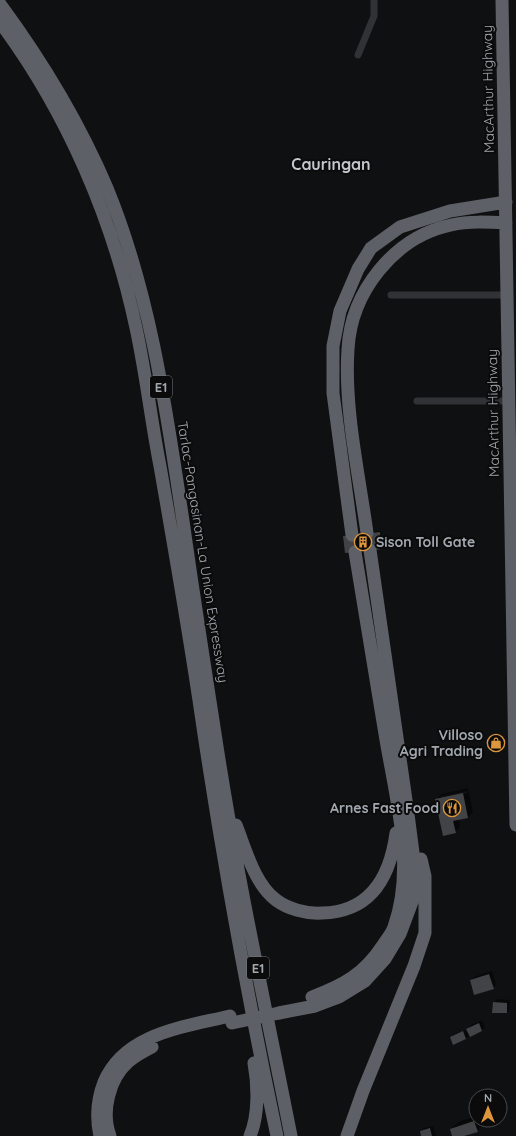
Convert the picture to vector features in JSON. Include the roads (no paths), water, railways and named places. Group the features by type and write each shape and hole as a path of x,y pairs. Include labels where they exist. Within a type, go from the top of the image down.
{"highway":[{"name":"MacArthur Highway","path":"502,0 516,825"},
{"name":"Tarlac-Pangasinan-La Union Expressway","path":"1,4 60,91 90,149 121,227 136,274 157,363 174,460 225,800 291,1136"},
{"name":"Tarlac-Pangasinan-La Union Expressway","path":"0,22 15,42 51,100 78,154 96,196 111,239 136,325 184,602 215,809 252,1015 277,1136"},
{"path":"352,535 334,393 334,346 340,311 358,269 371,248 400,227 450,211 506,202"},
{"path":"368,533 347,391 348,348 355,313 376,274 391,256 406,245 451,225 481,222 506,223"},
{"path":"100,1136 97,1118 102,1088 108,1075 126,1051 147,1039 171,1030 231,1020 278,1009 338,987 360,973 378,953 394,929 402,899 405,875 403,814 370,550"},
{"path":"347,1136 362,1091 414,966 425,933 425,876 403,814 355,552"},
{"path":"225,800 260,883 276,900 296,910 315,914 334,913 351,908 368,898 385,874 403,814"},
{"path":"250,1136 256,1116 256,1077 251,1047 252,1015"},
{"path":"110,1136 106,1119 110,1091 127,1062 152,1046 231,1020"}],"street":[{"path":"358,55 374,16 374,0"},
{"path":"391,296 507,295"},
{"path":"417,401 509,401"}],"place":[{"name":"Sison Toll Gate","path":"363,542"},
{"name":"Villoso Agri Trading","path":"496,743"},
{"name":"Arnes Fast Food","path":"452,808"}],"district":[{"name":"Cauringan","path":"331,164"}]}
